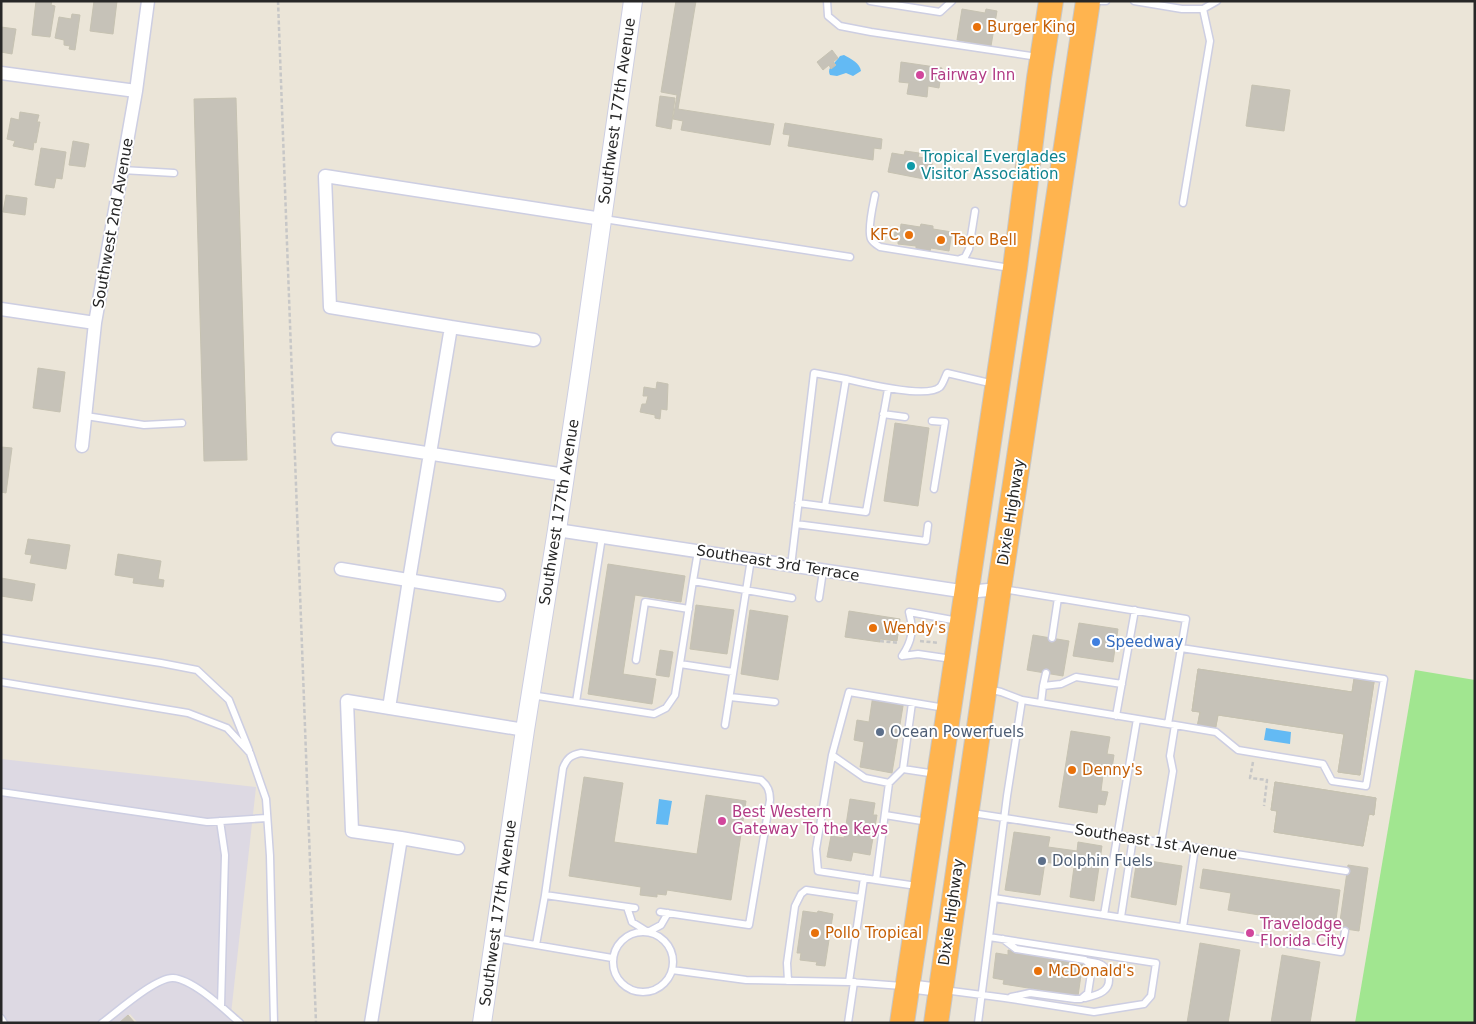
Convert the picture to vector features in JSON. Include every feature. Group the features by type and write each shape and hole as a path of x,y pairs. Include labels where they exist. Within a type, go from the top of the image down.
{"highway":[{"name":"Dixie Highway","path":"902,1023 1015,268 1051,1"},
{"name":"Dixie Highway","path":"936,1023 999,589 1088,1"}],"main road":[{"name":"Southwest 177th Avenue","path":"482,1023 530,695 557,530 632,1"}],"street":[{"name":"Southwest 2nd Avenue","path":"82,446 95,323 136,92 148,1"},
{"path":"1,73 136,92"},
{"path":"534,340 330,307 325,176 602,219"},
{"path":"1,309 95,323"},
{"path":"389,708 451,327"},
{"path":"338,439 565,475"},
{"name":"Southeast 3rd Terrace","path":"557,530 967,592 999,589"},
{"path":"342,569 499,595"},
{"path":"458,848 352,831 347,701 525,730"},
{"path":"371,1023 401,838"},
{"path":"908,986 940,990"}],"lane":[{"path":"827,1 828,16 840,26 1042,58"},
{"path":"870,1 940,12 952,1"},
{"path":"1099,1 1106,1"},
{"path":"1134,1 1182,10 1203,9 1217,1"},
{"path":"1183,203 1210,41 1203,9"},
{"path":"122,170 174,172"},
{"path":"875,194 870,237 880,247 1015,268"},
{"path":"959,260 965,257 969,249 975,211"},
{"path":"602,219 850,257"},
{"path":"791,566 814,373 888,389 931,392 940,387 947,373 998,384"},
{"path":"825,506 846,379"},
{"path":"798,503 866,512 888,389"},
{"path":"883,414 905,417"},
{"path":"86,416 144,426 182,423"},
{"path":"932,421 945,422 934,489"},
{"path":"796,524 926,541 928,525"},
{"path":"576,702 602,536"},
{"path":"530,695 654,714 666,708 675,696 698,551"},
{"path":"725,725 751,559"},
{"path":"819,598 822,571"},
{"path":"693,581 792,598"},
{"path":"999,589 1186,618 1172,725 1170,756 1173,771 1161,842"},
{"path":"1052,638 1058,598"},
{"path":"636,660 645,602 689,609"},
{"path":"1116,716 1135,610"},
{"path":"957,660 918,654 902,656 911,639 912,631 909,612 962,622"},
{"path":"1,638 160,662 197,670 229,700 266,799 270,856 274,1023"},
{"path":"985,689 1001,692 1022,700 1216,732 1238,750 1323,764 1332,780 1366,786 1384,679 1181,648"},
{"path":"680,664 734,672"},
{"path":"1040,703 1046,673"},
{"path":"1043,686 1061,684 1076,677 1122,684"},
{"path":"1,682 188,713 226,728 250,753"},
{"path":"923,888 818,871 816,849 832,755 849,692 949,709"},
{"path":"730,697 775,702"},
{"path":"978,1023 1007,796 1022,700"},
{"path":"876,880 889,783 902,769 912,703"},
{"path":"1104,915 1137,719"},
{"path":"536,945 563,768 566,761 572,755 581,753 761,780 770,791 750,925 660,912"},
{"path":"832,755 865,778 889,783"},
{"path":"902,769 940,775"},
{"path":"1,792 207,822 267,818"},
{"name":"Southeast 1st Avenue","path":"966,812 1346,871"},
{"path":"885,815 932,823"},
{"path":"220,822 226,855 221,1006"},
{"path":"1121,918 1133,838"},
{"path":"1183,927 1195,848"},
{"path":"848,1023 851,982 864,878"},
{"path":"788,981 787,963 795,906 801,894 806,890 862,898"},
{"path":"545,895 635,908"},
{"path":"994,898 1341,952 1345,931"},
{"path":"627,907 632,922 648,932 658,935 671,950 673,960 672,970 668,979 652,991 642,992 632,990 623,985 616,977 612,968 615,948 629,934 648,932 661,925 668,913"},
{"path":"940,990 981,994 1094,1012 1144,1004 1151,996 1156,963 989,937"},
{"path":"494,938 612,958"},
{"path":"1002,938 1016,949 1085,960 1102,965 1107,970 1109,977 1109,984 1105,991 1098,995 1081,999 1030,992 1005,998"},
{"path":"1081,999 1088,993 1092,972 1092,968 1085,960"},
{"path":"672,970 746,980 851,982 908,986"},
{"path":"102,1023 146,989 163,980 174,978 188,982 207,994 240,1023"},
{"path":"1,1018 4,1023"}],"path":[{"path":"278,1 316,1023"},
{"path":"880,641 899,644 900,638"},
{"path":"916,640 939,643"},
{"path":"1255,753 1250,778 1267,780 1264,806"}],"shaded area":[{"path":"1,759 256,787 230,1023 138,1023 130,1014 120,1023 1,1023"}],"green space":[{"path":"1415,670 1475,680 1475,1023 1355,1023"}],"water":[{"path":"844,55 857,63 861,71 853,76 846,73 837,76 830,75 830,67 840,56"},
{"path":"1266,728 1291,732 1290,744 1264,740"},
{"path":"659,799 672,801 668,825 656,824"}],"building":[{"path":"36,1 52,1 51,5 55,6 50,37 32,35"},
{"path":"94,1 117,1 113,34 90,31"},
{"path":"676,1 696,1 678,109 774,124 770,145 681,130 683,121 673,119 677,95 661,92"},
{"name":"Burger King","path":"962,9 985,13 986,9 997,11 991,46 957,40"},
{"path":"72,14 80,15 75,50 69,49 70,46 64,45 64,40 55,38 59,17 71,19"},
{"path":"1,27 16,29 12,54 1,52"},
{"path":"832,50 838,58 833,62 836,65 831,69 829,65 823,70 817,62"},
{"name":"Fairway Inn","path":"901,62 942,68 939,88 928,86 927,97 907,94 909,83 899,82"},
{"path":"1252,85 1290,90 1284,131 1246,126"},
{"path":"660,96 675,98 671,129 656,126"},
{"path":"236,98 247,460 204,461 194,99"},
{"path":"20,112 39,115 37,122 40,122 33,150 13,146 15,141 7,139 11,118 19,120"},
{"path":"785,123 882,139 881,149 874,148 873,160 788,146 790,135 783,134"},
{"path":"73,141 89,144 85,167 69,165"},
{"path":"41,148 66,152 62,179 56,178 54,188 35,185"},
{"name":"Tropical Everglades Visitor Association","path":"905,151 919,153 918,157 933,159 929,180 888,172 892,153 904,155"},
{"path":"6,195 27,198 25,215 3,212"},
{"path":"901,224 920,227 921,224 933,226 933,229 952,232 949,251 931,248 930,251 916,249 916,246 898,244 898,241 894,241 895,231 900,232"},
{"path":"38,368 65,372 60,412 33,408"},
{"path":"657,382 668,384 667,410 661,409 660,419 655,418 655,415 640,412 642,404 646,404 648,396 643,396 644,387 656,389"},
{"path":"895,423 929,428 918,506 884,501"},
{"path":"1,447 12,448 6,493 1,492"},
{"path":"28,539 70,545 66,569 30,563 32,555 25,554"},
{"path":"118,554 161,561 158,579 164,580 163,587 133,583 134,578 115,575"},
{"path":"608,564 685,576 681,602 635,595 623,674 656,679 652,704 588,694"},
{"path":"1,578 35,584 32,601 1,596"},
{"path":"696,605 734,610 727,654 690,649"},
{"path":"750,610 788,616 778,680 741,674"},
{"name":"Wendy's","path":"849,611 900,619 897,641 880,639 880,642 845,637"},
{"name":"Speedway","path":"1079,623 1118,629 1113,662 1073,656"},
{"name":"Speedway","path":"1033,635 1069,641 1063,676 1027,670"},
{"path":"660,650 673,652 669,677 656,675"},
{"path":"1198,669 1352,692 1354,679 1374,682 1360,775 1338,772 1344,734 1218,715 1215,731 1197,728 1200,712 1192,711"},
{"path":"1198,669 1352,692 1354,679 1374,682 1360,775 1338,772 1344,734 1218,715 1215,731 1197,728 1200,712 1192,711"},
{"path":"873,695 904,700 892,773 860,767 864,742 854,740 857,720 869,722"},
{"path":"1071,731 1110,737 1107,754 1114,755 1111,776 1103,775 1101,791 1108,792 1105,805 1098,804 1097,813 1059,807"},
{"name":"Best Western Gateway To the Keys","path":"584,777 623,783 614,842 697,854 706,795 746,801 731,900 667,890 666,895 657,894 657,897 640,895 641,887 569,876"},
{"path":"1275,782 1376,798 1374,815 1369,814 1363,846 1274,832 1277,811 1271,810"},
{"path":"1275,782 1376,798 1374,815 1369,814 1363,846 1274,832 1277,811 1271,810"},
{"path":"850,799 875,803 873,815 877,815 870,855 853,852 851,861 827,857 831,836 844,838"},
{"path":"1014,832 1050,837 1048,847 1077,851 1078,842 1102,846 1094,901 1070,897 1074,867 1045,862 1040,895 1005,890"},
{"path":"1137,859 1182,866 1176,905 1131,897"},
{"path":"1348,865 1368,868 1359,931 1339,928"},
{"path":"1203,869 1340,890 1335,927 1228,910 1231,893 1200,888"},
{"name":"Pollo Tropical","path":"803,911 833,914 825,966 816,965 817,962 800,960 801,953 797,953"},
{"path":"1200,943 1240,950 1228,1023 1187,1023"},
{"name":"McDonald's","path":"1008,950 1083,961 1078,996 1003,984 1004,980 993,978 996,953 1008,955"},
{"path":"1282,955 1320,962 1310,1023 1271,1023"},
{"path":"128,1015 135,1023 119,1023"}],"place":[{"name":"Burger King","path":"977,27"},
{"name":"Fairway Inn","path":"920,75"},
{"name":"Tropical Everglades Visitor Association","path":"911,166"},
{"name":"KFC","path":"909,235"},
{"name":"Taco Bell","path":"941,240"},
{"name":"Wendy's","path":"873,628"},
{"name":"Speedway","path":"1096,642"},
{"name":"Ocean Powerfuels","path":"880,732"},
{"name":"Denny's","path":"1072,770"},
{"name":"Best Western Gateway To the Keys","path":"722,821"},
{"name":"Dolphin Fuels","path":"1042,861"},
{"name":"Pollo Tropical","path":"815,933"},
{"name":"Travelodge Florida City","path":"1250,933"},
{"name":"McDonald's","path":"1038,971"}]}
